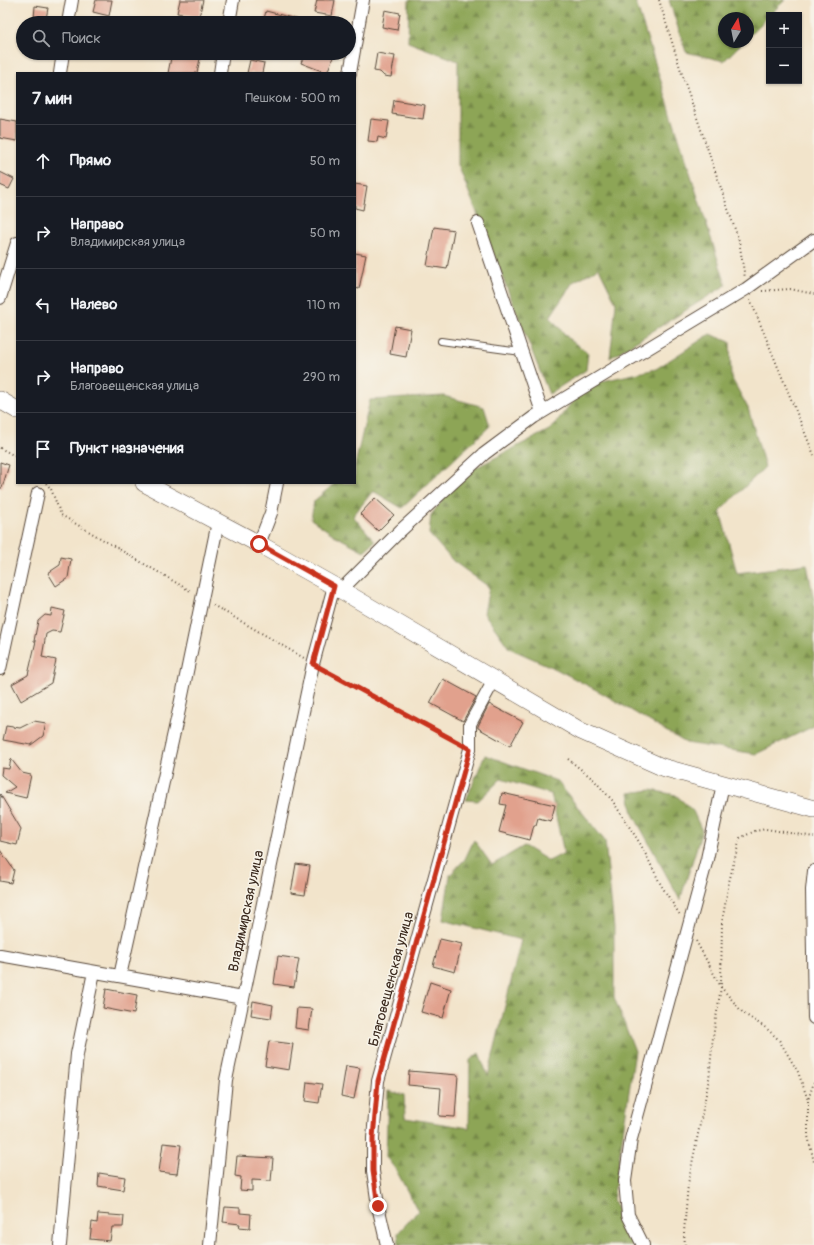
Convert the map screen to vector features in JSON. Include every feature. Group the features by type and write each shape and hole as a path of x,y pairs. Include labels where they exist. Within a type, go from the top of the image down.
{"street":[{"path":"69,16 72,0"},
{"path":"230,16 233,0"},
{"path":"356,39 363,0"},
{"path":"60,72 62,60"},
{"path":"220,72 222,60"},
{"path":"350,72 352,60"},
{"path":"478,223 542,412"},
{"path":"338,588 484,454 542,412 746,289 814,240"},
{"path":"0,298 16,246"},
{"path":"0,400 16,409"},
{"path":"146,484 338,588 581,731 662,767 814,809"},
{"path":"259,544 271,513 277,484"},
{"path":"0,669 38,493"},
{"path":"120,976 218,522"},
{"name":"Владимирская улица","path":"210,1245 226,1080 313,664 338,588"},
{"name":"Благовещенская улица","path":"387,1245 378,1206 373,1171 373,1138 378,1081 470,749 470,724 494,680"},
{"path":"643,1245 628,1215 625,1182 631,1139 705,867 724,784"},
{"path":"814,871 812,890 814,1018"},
{"path":"0,955 243,998"},
{"path":"60,1245 77,1054 94,972"}],"lane":[{"path":"441,341 521,352"}],"path":[{"path":"659,0 681,71 739,241 746,289 814,456"},
{"path":"746,289 765,291 790,289 814,294"},
{"path":"0,448 16,456"},
{"path":"48,484 61,515 313,664 470,749"},
{"path":"685,1245 684,1232 688,1184 709,1079 713,1038 721,987 722,922 729,882 740,838 755,831 766,829 814,838"},
{"path":"814,1082 808,1100 808,1136 814,1162"}],"green space":[{"path":"409,0 635,0 726,285 610,358 616,303 599,268 573,282 550,317 569,339 588,353 586,370 549,394 458,165 458,61 408,42"},
{"path":"669,0 785,0 773,12 766,12 766,19 754,31 754,12 718,12 718,48 737,48 724,61 686,52"},
{"path":"710,334 730,342 731,377 748,408 765,467 720,511 737,573 807,564 814,601 814,726 756,754 686,743 602,693 556,669 509,648 484,613 489,587 453,561 429,534 431,515 446,495 452,480 551,429 585,385 656,369"},
{"path":"444,396 484,407 490,426 402,508 373,491 353,516 375,541 364,551 334,535 311,519 314,501 334,484 356,484 356,461 370,400"},
{"path":"485,755 557,781 605,841 614,928 614,997 635,1051 613,1200 634,1245 399,1245 398,1233 418,1211 396,1170 386,1157 388,1091 404,1095 405,1118 469,1128 470,1060 479,1053 488,1076 521,940 443,920 450,875 465,859 474,840 492,865 524,846 549,861 564,853 551,794 501,779 478,801 466,800"},
{"path":"651,790 676,795 693,811 702,831 680,900 633,814 629,793"}],"building":[{"path":"96,0 112,0 109,16 93,12"},
{"path":"180,0 203,0 199,16 177,13"},
{"path":"317,0 335,0 332,16 314,13"},
{"path":"35,6 48,8 47,16 34,16"},
{"path":"385,10 400,13 397,30 382,27"},
{"path":"266,11 285,16 265,16"},
{"path":"377,53 395,56 391,77 384,76 380,72 374,71"},
{"path":"171,60 200,60 197,72 168,72"},
{"path":"250,60 264,63 262,72 247,72"},
{"path":"302,60 332,60 327,72 301,63"},
{"path":"394,100 425,105 423,119 392,114"},
{"path":"0,119 16,122 16,141 0,138"},
{"path":"371,119 389,121 386,139 378,137 377,142 368,141"},
{"path":"0,172 14,179 9,189 0,185"},
{"path":"356,184 367,186 363,210 356,208"},
{"path":"434,227 454,230 447,269 427,266"},
{"path":"356,253 366,255 359,289 356,288"},
{"path":"395,326 411,329 406,357 390,354"},
{"path":"0,462 9,465 2,488 0,488"},
{"path":"375,498 394,515 378,531 360,514"},
{"path":"61,557 71,559 68,578 56,586 48,573 60,565"},
{"path":"52,608 65,611 60,632 52,631 46,634 42,657 56,660 51,683 21,701 12,684 28,675 36,641 34,641 38,621 45,615 51,616"},
{"path":"443,679 476,697 463,721 430,703"},
{"path":"489,704 523,722 510,746 478,728"},
{"path":"34,721 46,723 43,736 31,745 3,740 6,726 20,728"},
{"path":"11,759 22,773 31,775 26,798 5,793 15,787 1,775 2,768 9,769"},
{"path":"502,793 555,805 551,821 538,818 536,825 534,825 530,840 499,832 506,805 500,804"},
{"path":"0,794 21,829 17,845 0,841"},
{"path":"0,850 14,870 11,883 0,881"},
{"path":"296,864 310,866 305,895 291,893"},
{"path":"440,939 462,944 455,972 433,966"},
{"path":"278,956 299,959 294,987 274,984"},
{"path":"430,982 451,989 443,1018 421,1012"},
{"path":"106,989 137,995 134,1014 103,1008"},
{"path":"253,1001 273,1005 271,1018 251,1015"},
{"path":"297,1008 312,1009 309,1030 295,1028"},
{"path":"269,1041 293,1044 289,1070 265,1066"},
{"path":"346,1066 360,1068 354,1099 341,1096"},
{"path":"409,1071 458,1075 455,1117 439,1116 441,1088 408,1085"},
{"path":"307,1082 322,1084 319,1103 305,1101"},
{"path":"163,1143 181,1145 177,1174 159,1172"},
{"path":"237,1156 273,1158 271,1181 252,1180 252,1191 240,1190 241,1177 235,1176"},
{"path":"99,1173 125,1177 123,1190 98,1186"},
{"path":"225,1207 240,1208 240,1213 251,1214 250,1228 239,1227 240,1224 223,1222"},
{"path":"98,1214 124,1216 123,1227 112,1227 110,1241 90,1239 92,1222 97,1223"}],"route":[{"path":"259,544 334,586 313,664 470,749 378,1081 373,1138 373,1171 378,1206"}]}
